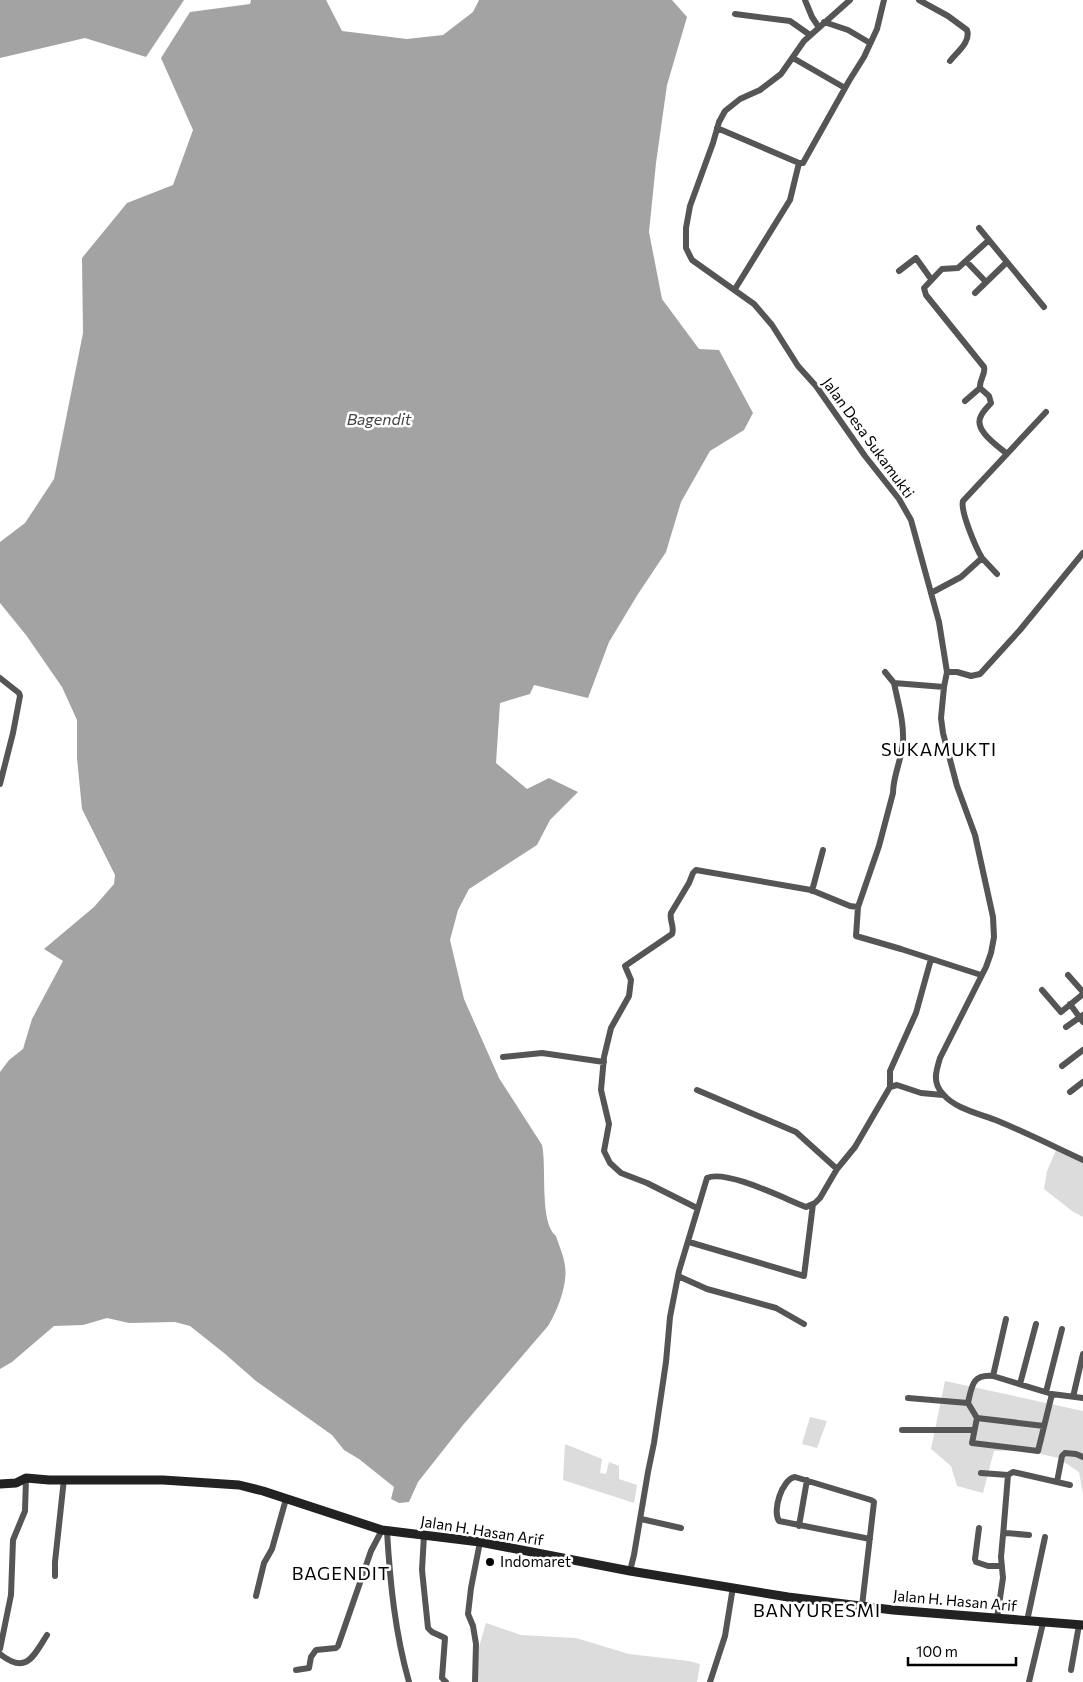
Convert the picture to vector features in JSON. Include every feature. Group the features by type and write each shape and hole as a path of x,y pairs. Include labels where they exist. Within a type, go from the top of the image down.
{"main road":[{"name":"Jalan H. Hasan Arif","path":"0,1484 16,1483 26,1478 49,1480 163,1480 239,1484 384,1531 480,1542 733,1588 862,1606 1081,1625"}],"street":[{"path":"805,0 812,17 821,24 848,30 870,42"},
{"name":"Jalan Desa Sukamukti","path":"850,0 804,41 794,58 781,74 760,90 740,99 725,111 717,128 690,206 686,248 692,260 754,304 772,325 798,366 816,386 899,499 911,520 939,622 947,672 941,718 943,733 957,786 975,834 993,917 994,937 991,953 940,1058 935,1074 936,1085 943,1095"},
{"path":"717,128 799,163 803,163 864,58 877,29 884,0"},
{"path":"919,0 948,16 967,30 968,40 950,61"},
{"path":"735,14 790,21 810,35"},
{"path":"794,58 845,88"},
{"path":"735,289 790,200 799,163"},
{"path":"978,228 1044,307"},
{"path":"965,401 980,388 985,370 984,367 926,295 924,288 942,269 958,268 989,240"},
{"path":"899,271 916,258 931,279"},
{"path":"966,261 986,282"},
{"path":"975,293 1007,262"},
{"path":"980,388 989,396 992,403 979,418 979,425 1007,454"},
{"path":"997,574 982,558 976,547 962,511 963,501 1046,412"},
{"path":"947,672 957,672 971,676 980,674 1020,630 1083,553"},
{"path":"931,593 961,577 982,558"},
{"path":"885,672 894,683 902,717 902,744 893,793 879,846 858,907 856,936 981,975"},
{"path":"0,678 19,693 20,696 14,733 0,784"},
{"path":"894,683 944,687"},
{"path":"812,890 823,850"},
{"path":"698,1208 647,1183 621,1173 610,1163 604,1151 609,1124 601,1090 604,1062 610,1032 629,996 631,980 625,966 672,934 670,916 689,884 693,872 696,870 812,890 850,906 858,907"},
{"path":"630,1570 641,1518 658,1415 670,1317 678,1276 707,1178 712,1176 734,1179 806,1206 813,1204 820,1198 837,1169 855,1147 890,1087 890,1071 914,1017 931,959"},
{"path":"1042,990 1061,1012 1083,993 1068,975"},
{"path":"1066,1027 1082,1018 1070,1004"},
{"path":"1062,1066 1083,1050"},
{"path":"503,1057 542,1053 604,1062"},
{"path":"1070,1092 1083,1082"},
{"path":"890,1087 897,1086 921,1093 943,1095 956,1105 1083,1160"},
{"path":"697,1090 796,1132 837,1169"},
{"path":"689,1242 804,1276 813,1204"},
{"path":"678,1276 707,1289 776,1308 804,1324"},
{"path":"993,1376 1006,1319"},
{"path":"1020,1384 1036,1324"},
{"path":"1062,1329 1049,1393 1044,1426 1038,1451 972,1443 977,1418 968,1403 973,1382 980,1376 993,1376 1049,1393 1083,1398"},
{"path":"1073,1397 1083,1354"},
{"path":"908,1398 968,1403"},
{"path":"977,1418 1044,1426"},
{"path":"902,1430 974,1430"},
{"path":"1057,1482 1064,1453 1083,1457"},
{"path":"981,1473 1008,1475 1013,1472 1070,1485"},
{"path":"997,1618 1003,1578 1001,1558 1002,1536 1008,1475"},
{"path":"862,1606 870,1540 874,1507 874,1501 795,1476 789,1478 785,1483 776,1510 779,1521 870,1540"},
{"path":"0,1649 11,1595 13,1540 25,1511 26,1478"},
{"path":"55,1576 64,1479"},
{"path":"799,1526 807,1480"},
{"path":"256,1596 264,1563 271,1552 286,1498"},
{"path":"641,1518 681,1528"},
{"path":"979,1528 976,1562 988,1566 1002,1566"},
{"path":"296,1670 309,1668 311,1657 316,1650 334,1649 338,1646 371,1550 384,1531"},
{"path":"384,1531 391,1592 403,1662 409,1682"},
{"path":"1002,1536 1006,1532 1029,1535"},
{"path":"424,1535 422,1570 428,1628 445,1638 442,1678 446,1682"},
{"path":"1026,1621 1045,1537"},
{"path":"475,1682 476,1644 473,1626 468,1614 480,1542"},
{"path":"710,1682 725,1636 733,1588"},
{"path":"1029,1682 1043,1623"},
{"path":"1071,1670 1081,1625"},
{"path":"0,1654 7,1660 21,1665 35,1654 47,1635"}],"shaded area":[{"path":"1056,1150 1083,1163 1083,1217 1072,1211 1044,1189 1047,1171"},
{"path":"945,1381 1083,1411 1083,1494 1079,1472 1058,1458 1025,1450 994,1451 983,1493 957,1486 951,1466 931,1449"},
{"path":"810,1417 827,1421 817,1448 802,1444"},
{"path":"565,1444 602,1459 600,1473 606,1474 609,1462 619,1466 619,1479 637,1485 634,1503 563,1480"},
{"path":"486,1623 521,1635 576,1638 629,1654 700,1664 697,1682 478,1682 475,1661"}],"water":[{"path":"0,0 184,0 146,57 85,38 0,58"},
{"name":"Bagendit","path":"251,0 326,0 342,31 407,39 443,35 473,12 479,0 672,0 687,17 667,85 649,232 662,299 699,349 719,350 753,413 744,430 710,451 681,502 666,552 609,642 588,698 534,685 530,694 500,703 496,763 527,789 549,778 578,792 550,820 537,845 469,889 458,910 450,940 464,999 499,1078 542,1145 547,1219 564,1258 566,1273 558,1306 548,1326 463,1425 418,1482 409,1502 399,1503 391,1499 394,1487 359,1459 344,1450 332,1435 256,1381 190,1326 175,1322 129,1323 107,1318 83,1325 54,1326 12,1362 0,1369 0,1072 9,1060 23,1049 32,1019 63,961 44,949 94,907 114,884 115,875 82,809 77,758 77,720 62,687 26,635 0,603 0,542 25,523 54,479 83,333 82,258 127,203 173,185 193,130 161,58 190,12 250,4"}],"place":[{"name":"Indomaret","path":"490,1562"}],"district":[{"name":"SUKAMUKTI","path":"939,750"},
{"name":"BAGENDIT","path":"341,1574"},
{"name":"BANYURESMI","path":"817,1611"}]}
